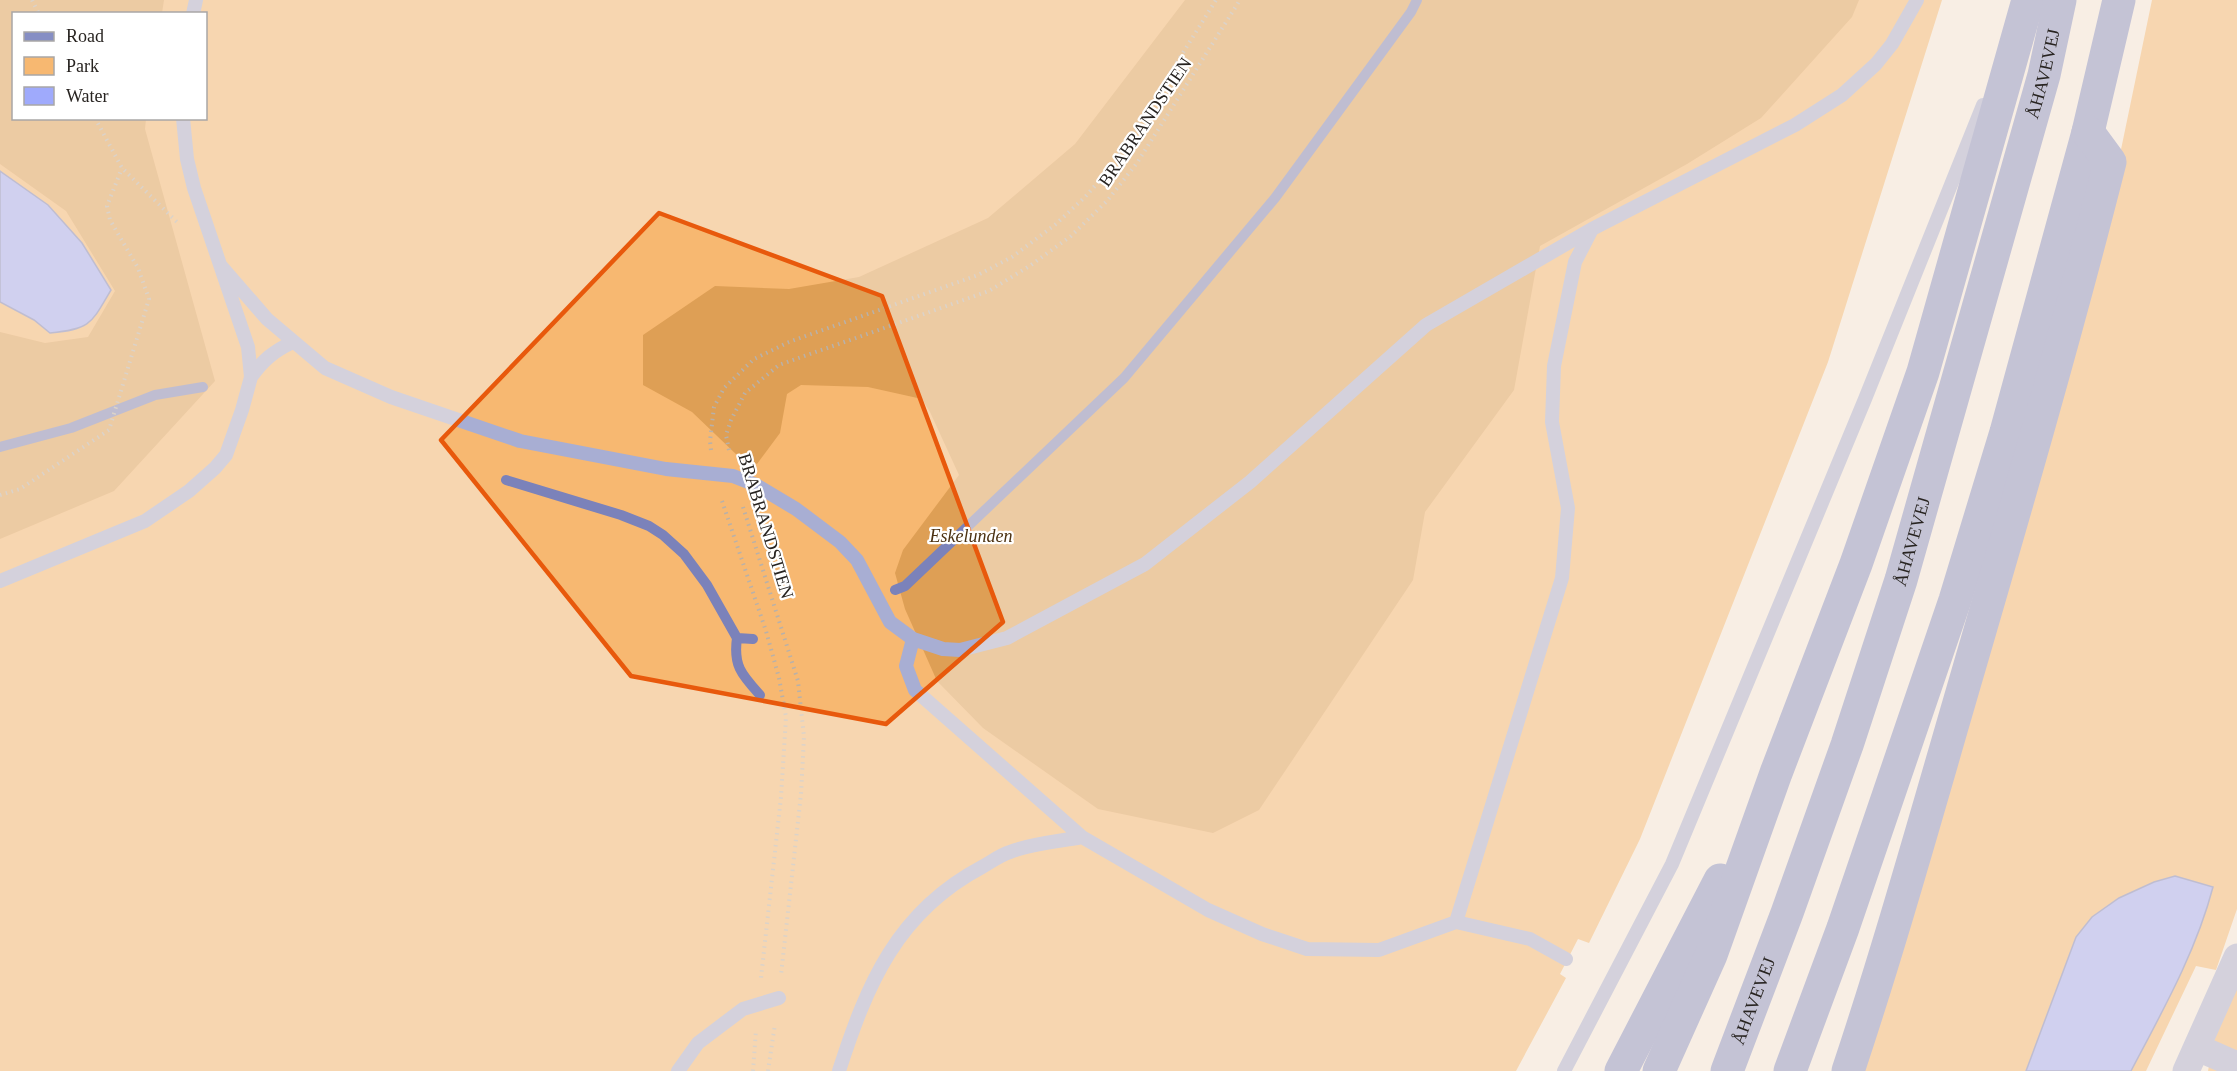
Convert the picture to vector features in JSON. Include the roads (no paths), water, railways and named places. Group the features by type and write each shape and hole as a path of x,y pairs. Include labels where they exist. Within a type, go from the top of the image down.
{"main road":[{"path":"1659,1071 1711,955 1776,772 1856,564 1923,372 2027,0"},
{"name":"ÅHAVEVEJ","path":"1727,1071 1803,868 1901,580 2044,75 2060,0"},
{"path":"1790,1071 1855,895 1955,600 2006,432 2088,132 2119,0"},
{"path":"1848,1071 1877,984 1982,621 2079,283 2110,162 2088,132"},
{"path":"1621,1071 1776,772"}],"street":[{"path":"2237,957 2192,1060 2237,1065"}],"lane":[{"path":"221,266 267,319 325,368 381,393 520,441 666,469 733,476 766,491 796,509 840,542 857,560 890,622 913,639 943,649 960,650 1007,638 1146,564 1250,482 1426,325 1592,229 1795,125 1842,95 1876,64 1892,44 1917,0"},
{"path":"1564,1071 1672,864 2027,0"},
{"path":"0,581 145,521 189,490 215,468 226,455 251,376 248,347 194,188 183,120"},
{"path":"1456,922 1562,578 1568,508 1552,422 1554,366 1575,262 1592,229"},
{"path":"251,376 264,360 293,342"},
{"path":"913,639 906,666 915,690 1082,837 1208,910 1262,934 1307,949 1379,950 1456,922 1530,939 1566,959"},
{"path":"839,1071 856,1019 873,979 894,944 926,908 960,878 1011,851 1082,837"},
{"path":"678,1071 698,1043 743,1009 779,998"}],"water":[{"path":"0,171 48,205 82,243 111,290 94,317 82,327 50,333 34,320 0,302"},
{"path":"2175,876 2213,887 2188,958 2131,1071 2026,1071 2076,937 2092,917 2119,898 2154,882"}],"waterway":[{"path":"895,590 905,586 1124,378 1275,198 1411,12 1417,0"},
{"path":"0,447 71,428 155,395 203,387"},
{"path":"506,480 621,515 649,526 663,535 684,554 707,585 737,638 753,639"},
{"path":"737,638 736,656 740,670 760,695"}],"park label":[{"name":"Eskelunden","path":"971,536"}]}
